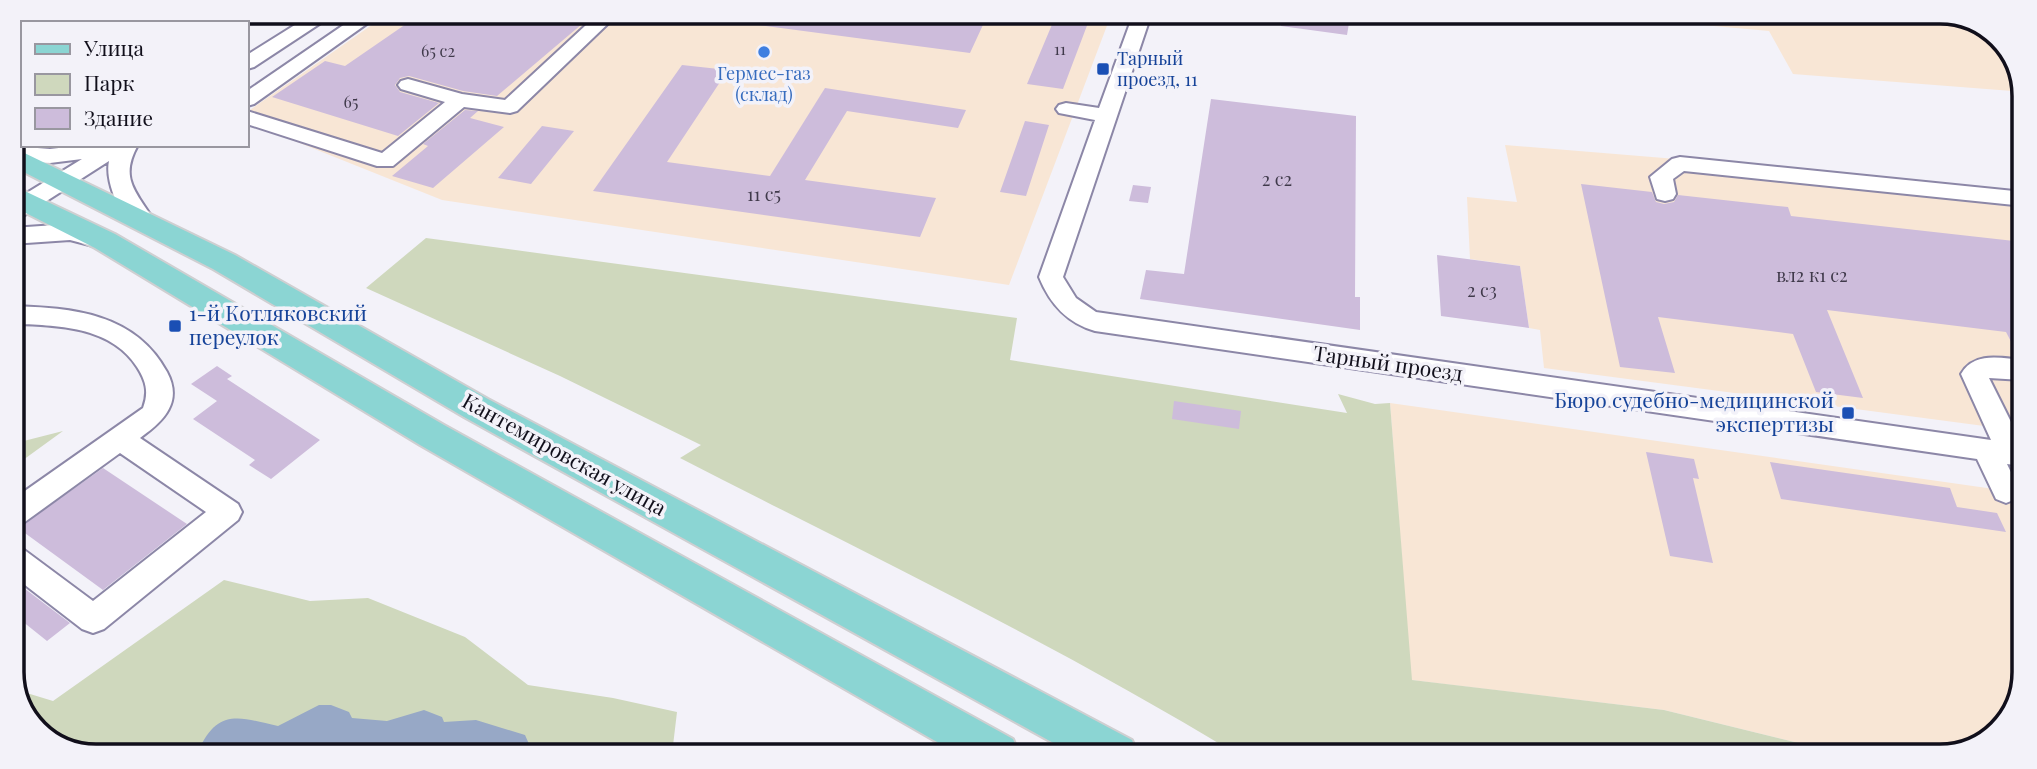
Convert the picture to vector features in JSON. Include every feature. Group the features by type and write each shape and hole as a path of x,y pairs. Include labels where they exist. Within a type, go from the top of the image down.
{"main road":[{"name":"Кантемировская улица","path":"24,159 69,177 224,262 475,408 1097,744"},
{"path":"24,206 105,241 432,435 980,744"}],"street":[{"path":"248,61 309,24"},
{"path":"408,85 460,100 510,107 597,24"},
{"name":"Тарный проезд","path":"1139,24 1051,276 1058,295 1076,313 1095,322 2006,452"},
{"path":"248,117 385,161 460,100"},
{"path":"1066,109 1107,116"},
{"path":"24,155 50,156 110,147"},
{"path":"24,200 69,177 110,147"},
{"path":"126,147 116,171 122,192 142,219"},
{"path":"1665,194 1661,177 1680,164 2012,198"},
{"path":"24,235 70,232 105,241"},
{"path":"24,316 59,317 101,327 134,345 158,376 160,401 152,415 25,507"},
{"path":"2006,491 2006,452 1974,374 1988,366 2012,369"},
{"path":"25,568 93,619 228,512 121,439"}],"lane":[{"path":"248,99 357,24"}],"shaded area":[{"path":"373,24 1108,24 1009,285 442,200 248,122 248,111"},
{"path":"1692,24 1950,25 1964,28 1981,37 1998,53 2009,73 2012,91 1793,74 1769,31"},
{"path":"1505,145 1725,163 2012,192 2012,430 1544,368 1540,330 1529,328 1520,266 1470,259 1467,197 1517,202"},
{"path":"1390,403 2012,492 2012,682 2009,696 1998,716 1988,727 1964,741 1950,744 1803,744 1664,710 1411,680"}],"green space":[{"path":"426,238 1017,318 1010,360 1347,413 1338,394 1375,404 1390,403 1412,680 1664,710 1803,744 1219,744 1032,638 680,458 701,445 560,376 366,288"},
{"path":"63,431 25,459 25,441"},
{"path":"224,580 310,601 368,598 465,637 528,685 613,698 677,712 673,744 96,744 73,741 53,730 39,716 27,693 53,701"}],"building":[{"path":"406,24 582,24 497,96 463,91 409,76 400,78 395,85 400,92 439,103 398,136 272,97 325,61 345,66"},
{"path":"759,24 983,24 970,53"},
{"path":"1052,24 1088,24 1063,89 1027,84"},
{"path":"1281,24 1349,24 1347,35"},
{"path":"682,65 728,70 667,162 770,176 825,88 966,110 958,128 847,111 805,180 936,198 920,237 593,191"},
{"path":"1211,99 1356,116 1355,297 1360,297 1360,330 1140,299 1146,270 1184,274"},
{"path":"465,110 478,111 470,118 504,127 433,188 392,176 428,146 423,144"},
{"path":"1025,121 1049,125 1026,196 1000,192"},
{"path":"542,126 574,131 531,184 498,178"},
{"path":"1581,184 1652,192 1656,202 1664,204 1674,202 1678,195 1788,207 1791,216 2012,241 2012,344 2006,332 1827,310 1863,398 1816,392 1793,334 1658,317 1675,373 1620,367"},
{"path":"1133,185 1151,187 1148,203 1129,201"},
{"path":"1437,255 1520,266 1529,328 1441,316"},
{"path":"217,366 232,376 227,379 320,440 271,479 249,465 255,460 193,419 217,401 191,384"},
{"path":"1174,401 1241,411 1239,429 1172,419"},
{"path":"1646,452 1694,459 1699,479 1693,478 1713,563 1670,556"},
{"path":"1770,462 1950,488 1957,507 1997,513 2006,532 1781,499"},
{"path":"103,468 187,524 103,590 25,533 25,523"},
{"path":"25,589 70,623 47,641 25,623"}],"waterway":[{"path":"295,744 319,729 331,729 334,741 366,744"},
{"path":"393,744 424,734 423,744"},
{"path":"234,744 238,741 250,744"}],"place":[{"name":"Гермес-газ (склад)","path":"764,52"},
{"name":"Тарный проезд, 11","path":"1103,69"},
{"name":"1-й Котляковский переулок","path":"175,326"},
{"name":"Бюро судебно-медицинской экспертизы","path":"1848,413"}]}
